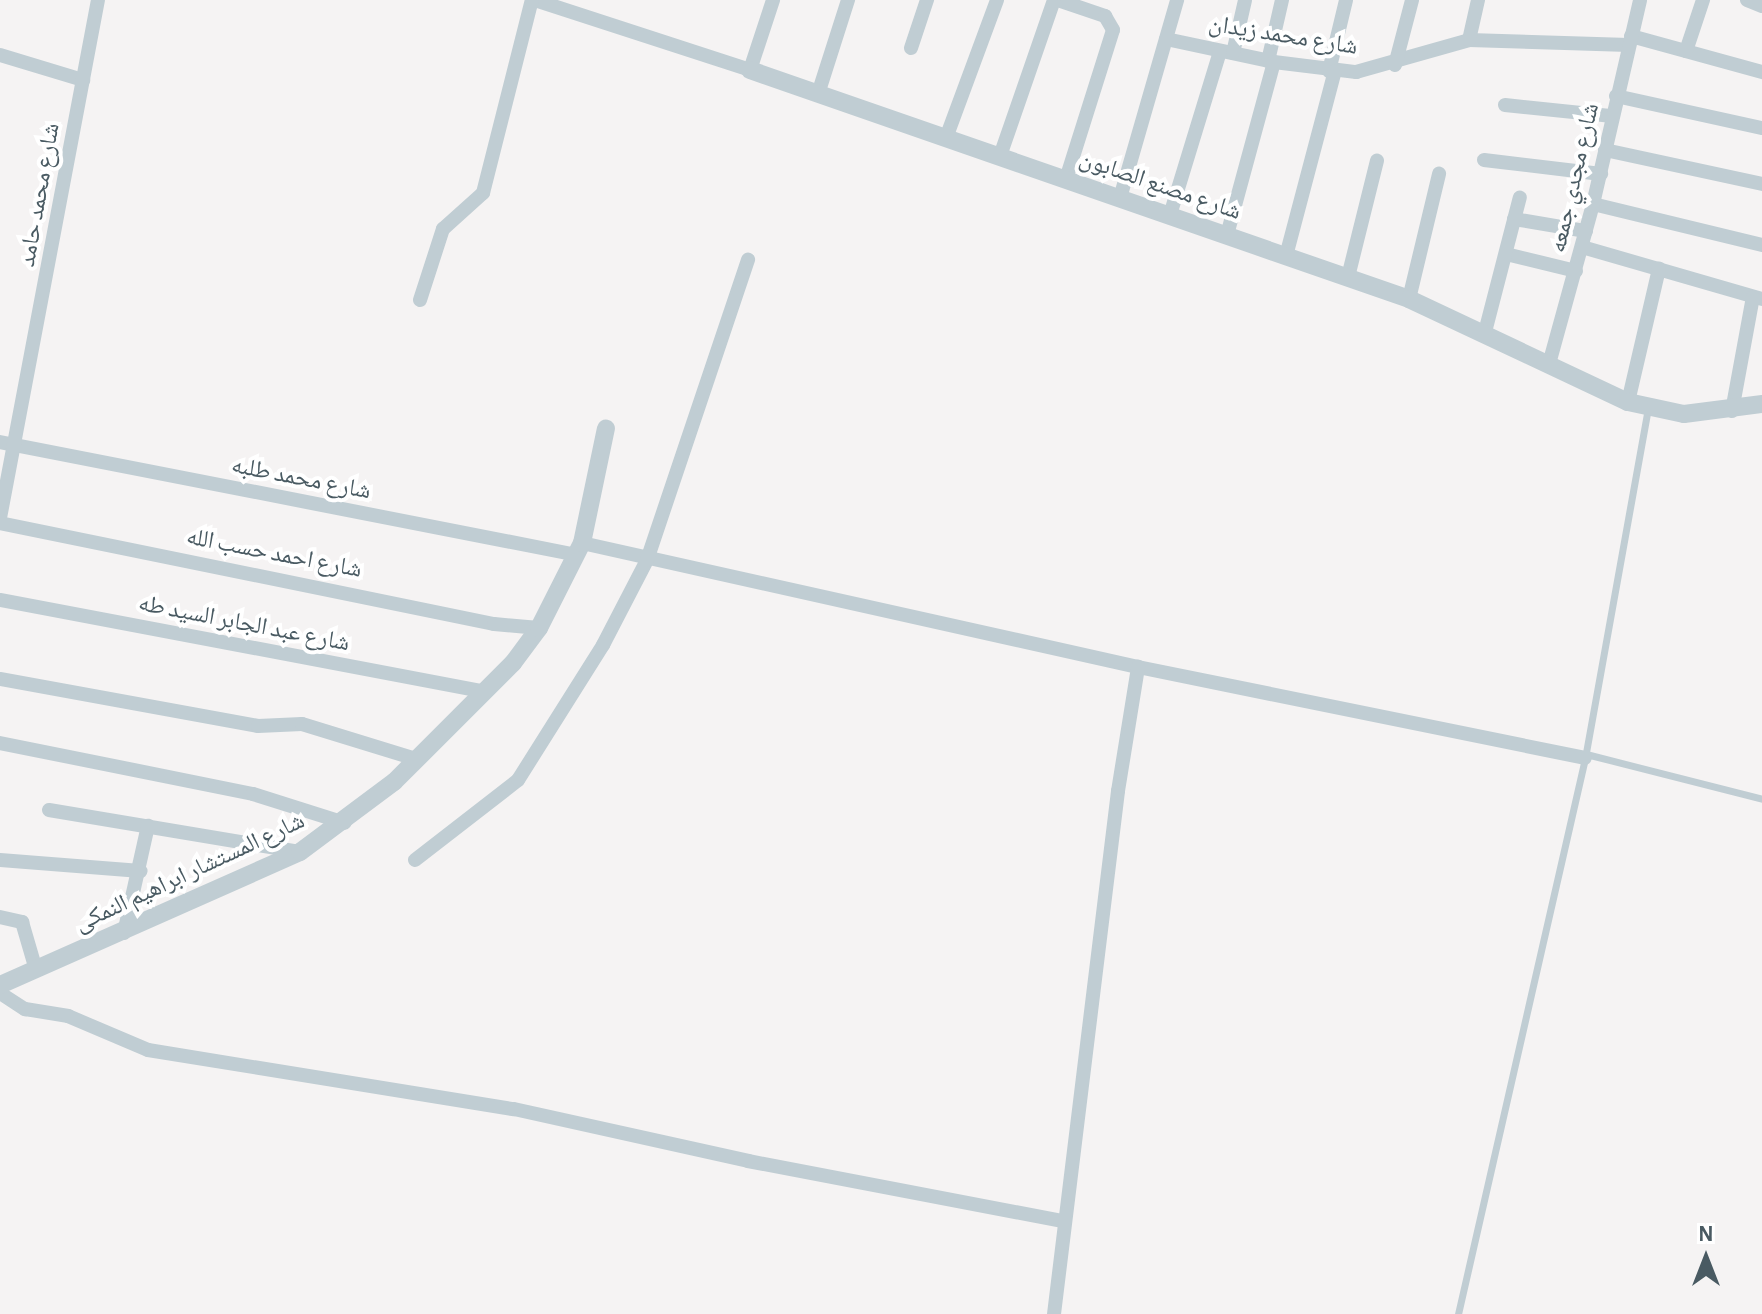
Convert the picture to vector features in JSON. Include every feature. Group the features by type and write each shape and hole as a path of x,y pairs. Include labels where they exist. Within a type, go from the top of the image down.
{"street":[{"name":"شارع محمد حامد","path":"0,520 17,446 98,0"},
{"path":"420,300 443,229 483,193 534,0"},
{"name":"شارع مصنع الصابون","path":"534,0 1000,156 1409,299 1485,332 1628,402 1684,414 1732,411 1762,404"},
{"path":"754,72 773,0"},
{"path":"811,92 848,0"},
{"path":"911,48 927,0"},
{"path":"946,138 997,0"},
{"path":"1000,156 1056,0 1105,16 1111,25 1066,179"},
{"path":"1120,198 1177,0"},
{"path":"1170,215 1245,0"},
{"path":"1227,235 1271,61 1282,0"},
{"path":"1286,256 1332,71 1346,0"},
{"path":"1395,65 1412,0"},
{"path":"1469,40 1478,0"},
{"name":"شارع مجدي جمعه","path":"1549,364 1601,174 1616,96 1640,0"},
{"path":"1686,51 1703,0"},
{"path":"1747,0 1762,6"},
{"name":"شارع محمد زيدان","path":"1166,39 1332,71 1395,65 1469,40 1630,41 1686,51 1762,72"},
{"path":"0,55 83,80"},
{"path":"1616,96 1762,128"},
{"path":"1505,105 1612,116"},
{"path":"1605,150 1762,184"},
{"path":"1484,160 1601,174"},
{"path":"1348,277 1377,161"},
{"path":"1409,299 1439,174"},
{"path":"1485,332 1520,197"},
{"path":"1593,204 1762,245"},
{"path":"1514,219 1586,231"},
{"path":"1582,247 1758,298 1732,411"},
{"path":"1506,254 1576,271"},
{"path":"415,860 525,770 561,705 603,645 642,559 748,260"},
{"path":"1628,402 1659,269"},
{"name":"شارع المستشار ابراهيم النمكى","path":"0,985 124,933 300,852 345,823 416,759 480,691 513,663 539,628 579,549 606,428"},
{"name":"شارع محمد طلبه","path":"0,442 579,549 605,550 1138,667 1586,756"},
{"name":"شارع احمد حسب الله","path":"0,520 494,624 539,628"},
{"name":"شارع عبد الجابر السيد طه","path":"0,600 480,691"},
{"path":"1054,1314 1138,667"},
{"path":"0,679 258,726 302,724 416,759"},
{"path":"0,743 253,794 345,823"},
{"path":"49,810 300,852"},
{"path":"124,933 141,871 148,826"},
{"path":"0,860 141,871"},
{"path":"0,917 22,922 36,970"},
{"path":"0,993 25,1009 68,1016 148,1050 514,1109 748,1161 1064,1221"}],"lane":[{"path":"1458,1314 1586,756 1648,408"},
{"path":"1586,756 1762,799"}]}
